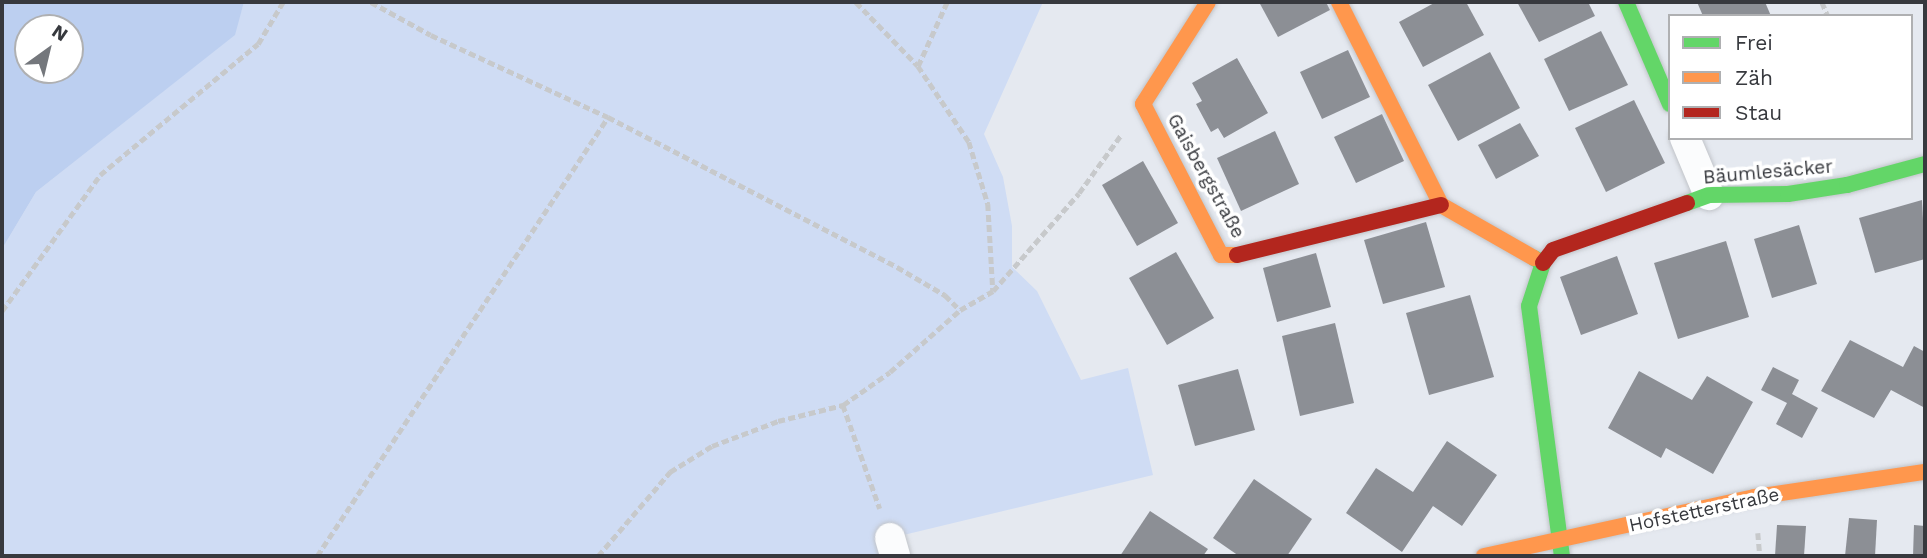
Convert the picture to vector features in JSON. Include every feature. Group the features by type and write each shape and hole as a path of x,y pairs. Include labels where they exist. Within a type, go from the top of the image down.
{"street":[{"name":"Gaisbergstraße","path":"1208,2 1143,104 1221,255 1247,255 1441,205"},
{"path":"1339,2 1441,205 1543,263 1529,306 1561,548"},
{"path":"1626,2 1668,99"},
{"path":"1686,140 1709,195"},
{"name":"Bäumlesäcker","path":"1543,263 1553,250 1709,195 1788,194 1847,185 1925,164"},
{"name":"Hofstetterstraße","path":"1484,556 1561,548 1755,497 1925,472"}],"path":[{"path":"2,311 100,175 258,44 283,2"},
{"path":"371,2 430,35 608,117 897,267 945,295 960,310"},
{"path":"856,2 918,66 969,142 988,204 993,291"},
{"path":"918,66 947,2"},
{"path":"598,556 670,472 712,446 778,421 843,405 929,340 960,310 993,291 1079,193 1143,104"},
{"path":"317,556 608,117"},
{"path":"843,405 893,547"}],"shaded area":[{"path":"2,2 244,2 235,35 36,192 2,249"},
{"path":"244,2 1043,2 984,134 1003,177 1012,226 1012,267 1037,291 1081,380 1128,368 1153,475 891,538 895,556 2,556 2,249 36,192 234,35"}],"building":[{"path":"1259,2 1326,2 1330,10 1278,37"},
{"path":"1436,2 1466,2 1484,35 1423,67 1399,22"},
{"path":"1517,2 1588,2 1595,16 1539,42"},
{"path":"1697,2 1765,2 1770,14 1702,14"},
{"path":"1601,31 1628,85 1569,111 1544,59"},
{"path":"1348,50 1370,97 1322,119 1300,72"},
{"path":"1490,52 1520,108 1458,141 1428,85"},
{"path":"1237,58 1268,113 1224,138 1218,128 1211,132 1196,104 1202,101 1192,83"},
{"path":"1634,100 1665,163 1606,192 1575,128"},
{"path":"1382,114 1404,161 1356,183 1334,137"},
{"path":"1520,123 1539,156 1496,179 1478,145"},
{"path":"1275,131 1299,184 1241,211 1217,158"},
{"path":"1143,161 1178,223 1137,246 1102,185"},
{"path":"1922,200 1925,259 1875,273 1859,218"},
{"path":"1426,222 1445,287 1383,304 1364,240"},
{"path":"1799,225 1817,284 1772,298 1754,239"},
{"path":"1726,241 1749,317 1678,339 1654,263"},
{"path":"1176,252 1214,318 1167,345 1129,278"},
{"path":"1316,253 1331,307 1277,322 1263,268"},
{"path":"1617,256 1638,314 1581,335 1560,277"},
{"path":"1470,295 1494,377 1429,395 1406,313"},
{"path":"1335,323 1354,403 1300,416 1282,336"},
{"path":"1850,340 1903,367 1914,346 1925,352 1925,408 1891,390 1874,418 1821,391"},
{"path":"1773,367 1799,380 1792,394 1818,408 1802,438 1776,424 1787,403 1761,390"},
{"path":"1238,369 1255,430 1195,446 1178,385"},
{"path":"1639,371 1692,400 1707,376 1753,402 1713,474 1666,448 1661,458 1608,428"},
{"path":"1447,441 1497,475 1462,526 1433,506 1402,552 1346,513 1376,468 1413,492"},
{"path":"1254,479 1312,519 1287,556 1239,556 1213,538"},
{"path":"1150,511 1208,549 1203,556 1120,556"},
{"path":"1849,518 1877,520 1875,556 1845,556"},
{"path":"1777,525 1806,526 1804,556 1775,556"},
{"path":"1914,525 1925,526 1925,556 1913,556"}],"traffic: fast":[{"path":"1626,2 1668,99"},
{"path":"1687,203 1709,195 1788,194 1847,185 1925,164"},
{"path":"1534,258 1543,263 1529,306 1562,556"}],"traffic: slow":[{"path":"1208,2 1143,104 1221,255 1237,255"},
{"path":"1339,2 1441,205 1534,258"},
{"path":"1484,556 1755,497 1925,472"}],"traffic: jam":[{"path":"1543,263 1553,250 1687,203"},
{"path":"1237,255 1441,205"}]}
